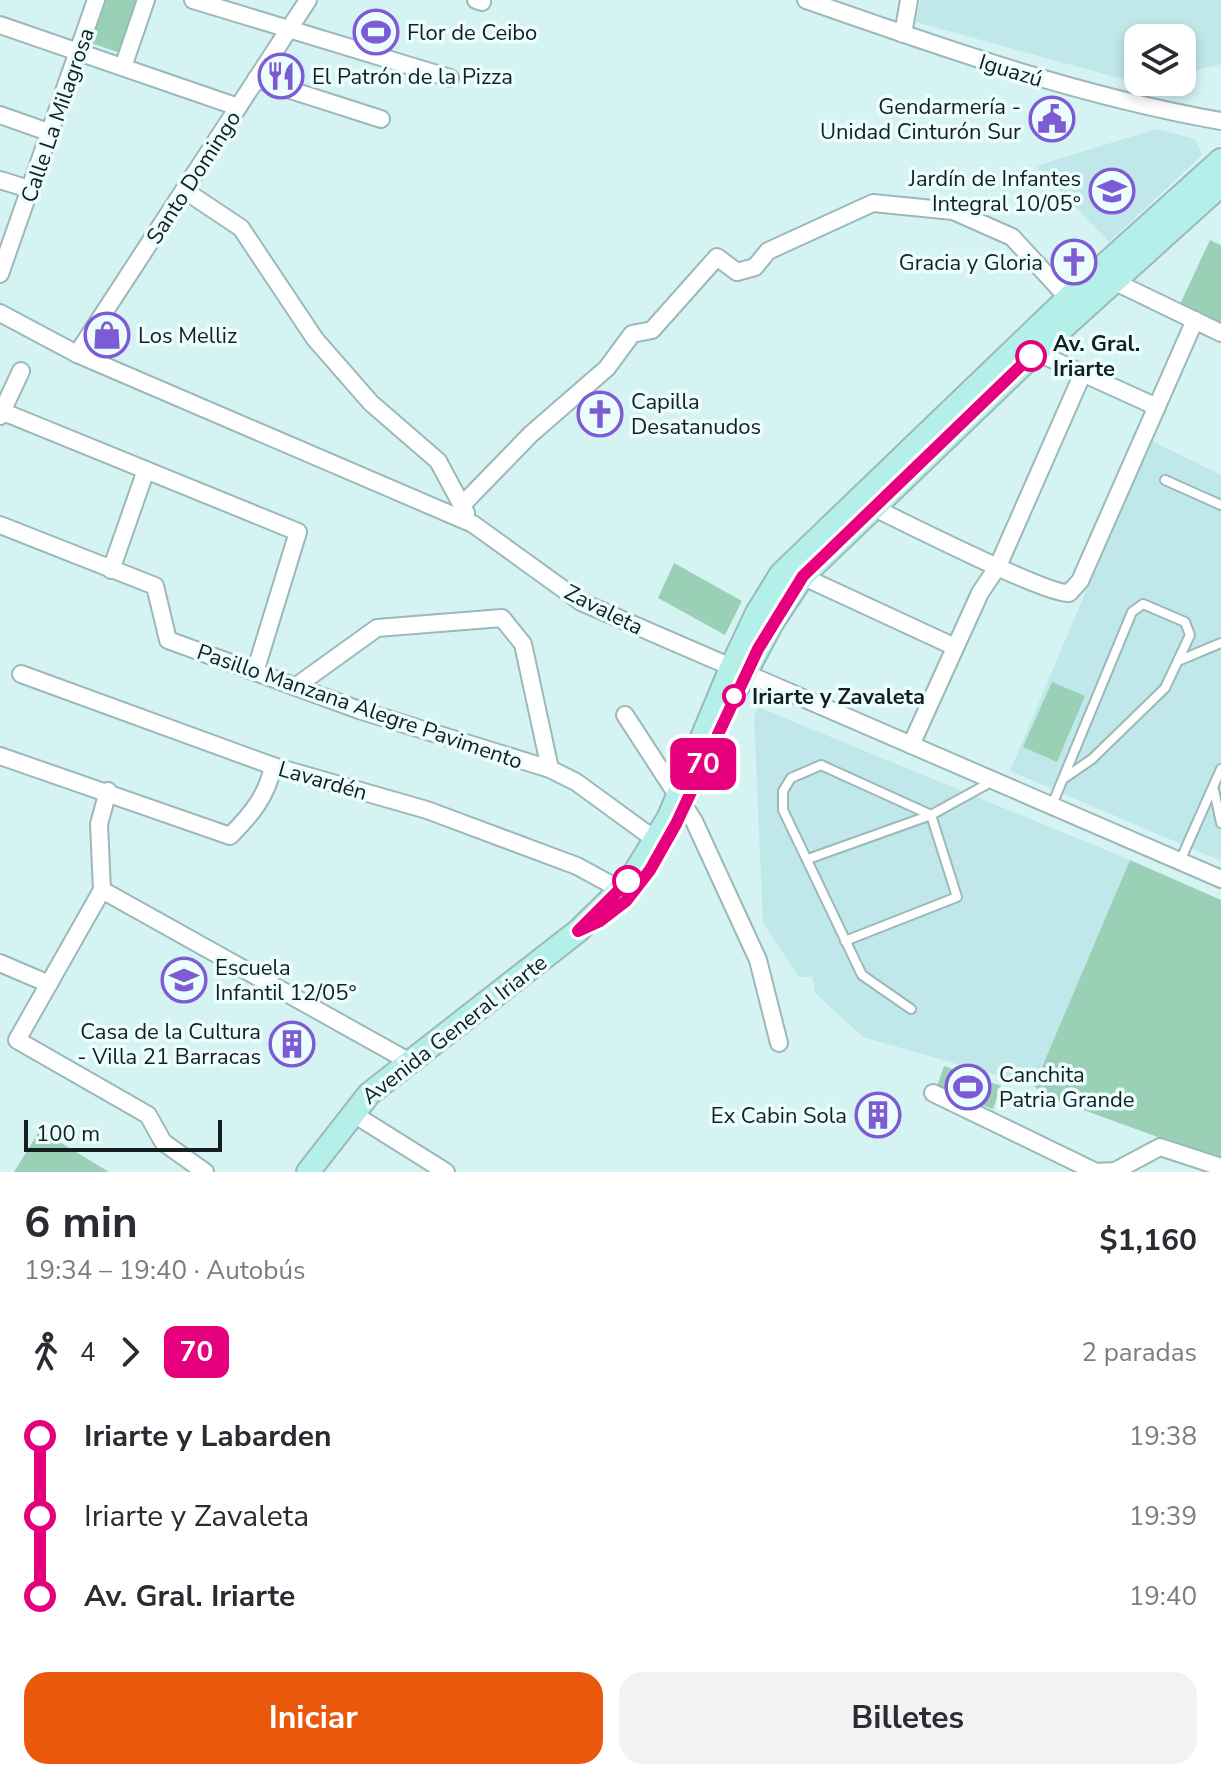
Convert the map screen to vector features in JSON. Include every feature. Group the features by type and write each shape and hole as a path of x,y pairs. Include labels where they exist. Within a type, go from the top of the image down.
{"main road":[{"name":"Avenida General Iriarte","path":"578,931 600,921 636,889 664,848 766,597 795,573 1105,277 1221,160"},
{"name":"Avenida General Iriarte","path":"1028,348 1068,298 1105,277 1221,185"},
{"name":"Avenida General Iriarte","path":"308,1172 352,1113 410,1062 578,931 621,890 657,841 682,799"}],"street":[{"name":"Calle La Milagrosa","path":"0,274 80,53 96,0"},
{"path":"123,67 146,0"},
{"path":"193,0 450,78"},
{"name":"Santo Domingo","path":"77,354 308,0"},
{"name":"Iguazú","path":"806,0 1084,92 1221,121"},
{"path":"903,34 909,0"},
{"path":"0,25 238,107"},
{"path":"256,79 381,119"},
{"path":"0,115 51,133"},
{"path":"0,180 32,190"},
{"path":"184,190 241,228 315,339 371,403 438,461 473,524"},
{"path":"462,505 531,434 607,368 632,334 652,330 717,257 737,272 755,267 768,251 873,203 953,211 1012,237 1068,298"},
{"path":"1105,277 1221,333"},
{"name":"Zavaleta","path":"0,313 77,354 473,524 581,602 1221,879"},
{"path":"866,504 1062,594 1076,588 1195,320"},
{"path":"1028,348 1157,407"},
{"path":"21,371 1,414 298,532 255,672"},
{"path":"911,745 980,593 998,566 1083,373"},
{"path":"111,570 146,470"},
{"name":"Pasillo Manzana Alegre Pavimento","path":"0,525 155,586 168,640 295,687 550,769 576,782 657,841"},
{"path":"795,573 955,647"},
{"path":"295,687 377,628 502,618 523,644 550,769"},
{"name":"Lavardén","path":"21,674 273,766 427,810 577,866 621,890"},
{"path":"625,715 682,799 754,951 779,1043"},
{"path":"0,756 108,791 230,836 251,815 269,788 273,766"},
{"path":"108,791 99,824 102,890 17,1040 148,1115 163,1142 205,1172"},
{"path":"102,890 410,1062"},
{"path":"0,963 49,984"},
{"path":"933,1093 1096,1172 1115,1171 1160,1147 1221,1167"},
{"path":"352,1113 446,1172"}],"lane":[{"path":"1165,480 1221,505"},
{"path":"1052,805 1063,779 1137,606 1143,604 1185,622 1190,635 1165,688 1092,759 1063,779"},
{"path":"1177,661 1221,643"},
{"path":"845,941 957,897 931,815 821,765 807,768 791,778 783,791 783,810 808,859 845,941 862,975 911,1009"},
{"path":"1180,861 1221,769"},
{"path":"808,859 931,815 993,781"},
{"path":"1214,785 1221,823"}],"shaded area":[{"path":"920,0 1221,0 1221,64 1196,70 1196,24 1124,24 1124,80 916,22"},
{"name":"Jardín de Infantes Integral 10/05°","path":"1156,129 1195,139 1202,155 1109,242 1036,166"},
{"path":"1150,440 1221,475 1221,861 1010,771"},
{"path":"758,707 1130,860 1034,1086 863,1037 815,993 812,977 799,977 763,923 754,716"}],"green space":[{"path":"102,0 141,0 123,54 88,42"},
{"path":"1210,240 1221,245 1221,323 1180,304"},
{"path":"674,563 742,601 725,635 658,598"},
{"path":"1052,682 1085,696 1057,762 1023,747"},
{"path":"1130,860 1221,900 1221,1160 1045,1096 1034,1086"},
{"name":"Canchita Patria Grande","path":"944,1066 1001,1086 993,1109 936,1089"},
{"path":"40,1130 109,1172 14,1172"}],"bus line":[{"name":"70","path":"628,881 578,931 600,921 626,901 664,848 758,649 803,576 1031,356"}],"place":[{"name":"Flor de Ceibo","path":"376,32"},
{"name":"El Patrón de la Pizza","path":"281,76"},
{"name":"Gendarmería - Unidad Cinturón Sur","path":"1052,119"},
{"name":"Jardín de Infantes Integral 10/05°","path":"1112,191"},
{"name":"Gracia y Gloria","path":"1074,262"},
{"name":"Los Melliz","path":"107,335"},
{"name":"Av. Gral. Iriarte","path":"1031,356"},
{"name":"Capilla Desatanudos","path":"600,414"},
{"name":"Iriarte y Zavaleta","path":"734,696"},
{"name":"Escuela Infantil 12/05°","path":"184,980"},
{"name":"Casa de la Cultura - Villa 21 Barracas","path":"292,1044"},
{"name":"Canchita Patria Grande","path":"968,1087"},
{"name":"Ex Cabin Sola","path":"878,1115"}]}
